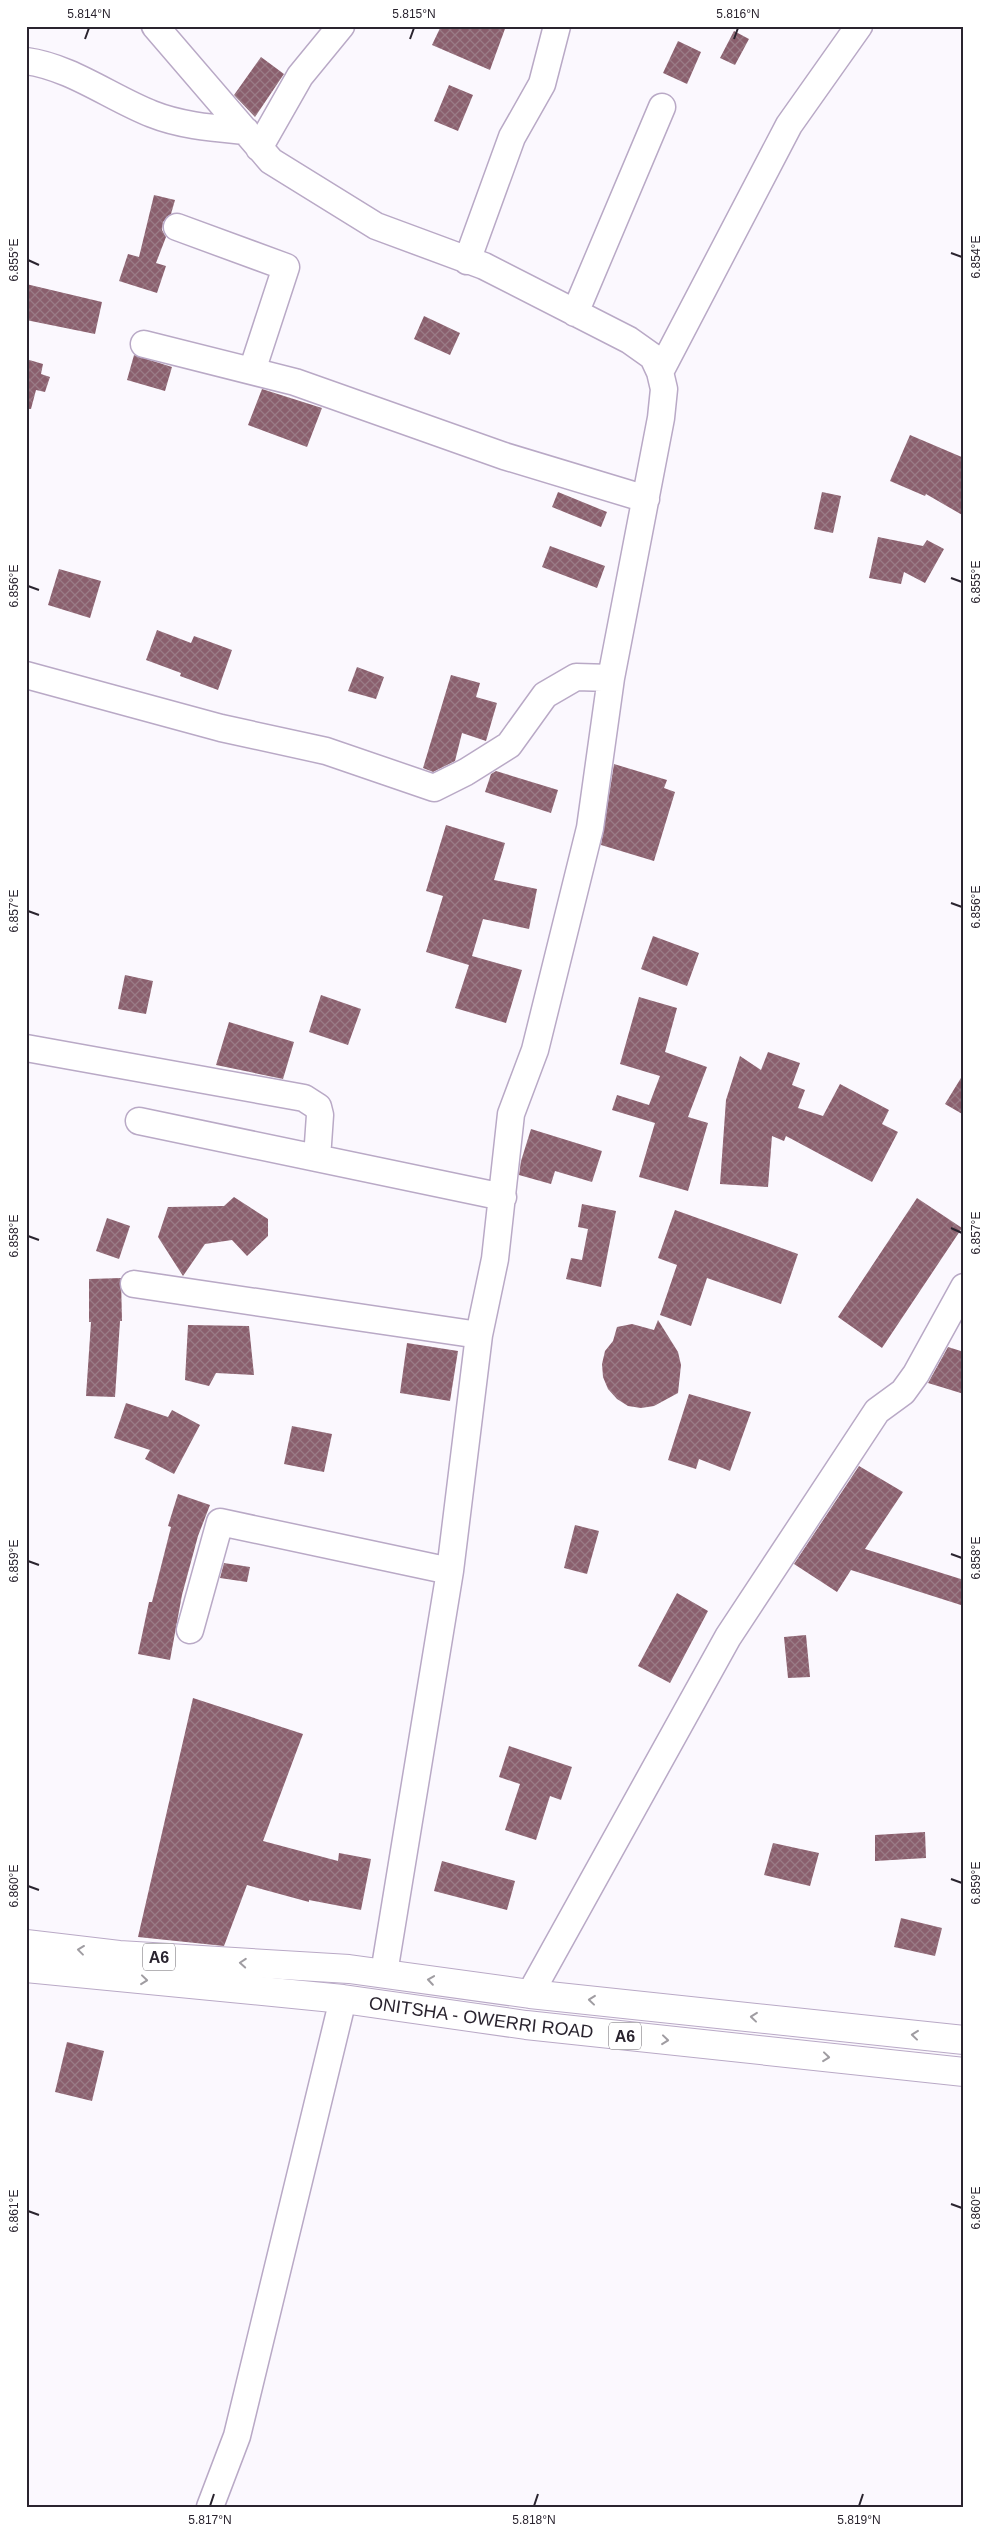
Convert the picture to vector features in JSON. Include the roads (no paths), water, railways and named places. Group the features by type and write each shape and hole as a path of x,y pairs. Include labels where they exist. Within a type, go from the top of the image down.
{"highway":[{"name":"ONITSHA - OWERRI ROAD","path":"26,1944 119,1955 384,1973 530,1994 964,2040"},
{"name":"ONITSHA - OWERRI ROAD","path":"26,1968 343,1999 526,2025 964,2072"}],"street":[{"path":"155,26 271,161 376,226 484,266 629,340 653,357 660,372 664,388 661,418 612,678 590,828 535,1050 511,1114 495,1259 479,1335 450,1571 384,1973"},
{"path":"252,140 300,76 341,26"},
{"path":"467,261 512,137 542,84 557,26"},
{"path":"660,372 789,126 859,26"},
{"path":"26,61 53,66 121,100 180,124 252,140"},
{"path":"575,313 662,107"},
{"path":"177,227 286,267 252,371"},
{"path":"144,344 295,382 504,456 646,499"},
{"path":"26,675 221,728 326,751 434,788 466,772 509,745 545,695 576,677 612,678"},
{"path":"26,1048 304,1098 318,1107 320,1115 317,1158"},
{"path":"139,1121 503,1196"},
{"path":"134,1284 479,1335"},
{"path":"530,1994 728,1637 877,1412 903,1392 916,1374 964,1287"},
{"path":"190,1630 220,1522 450,1571"},
{"path":"210,2507 237,2436 343,1999"}]}
